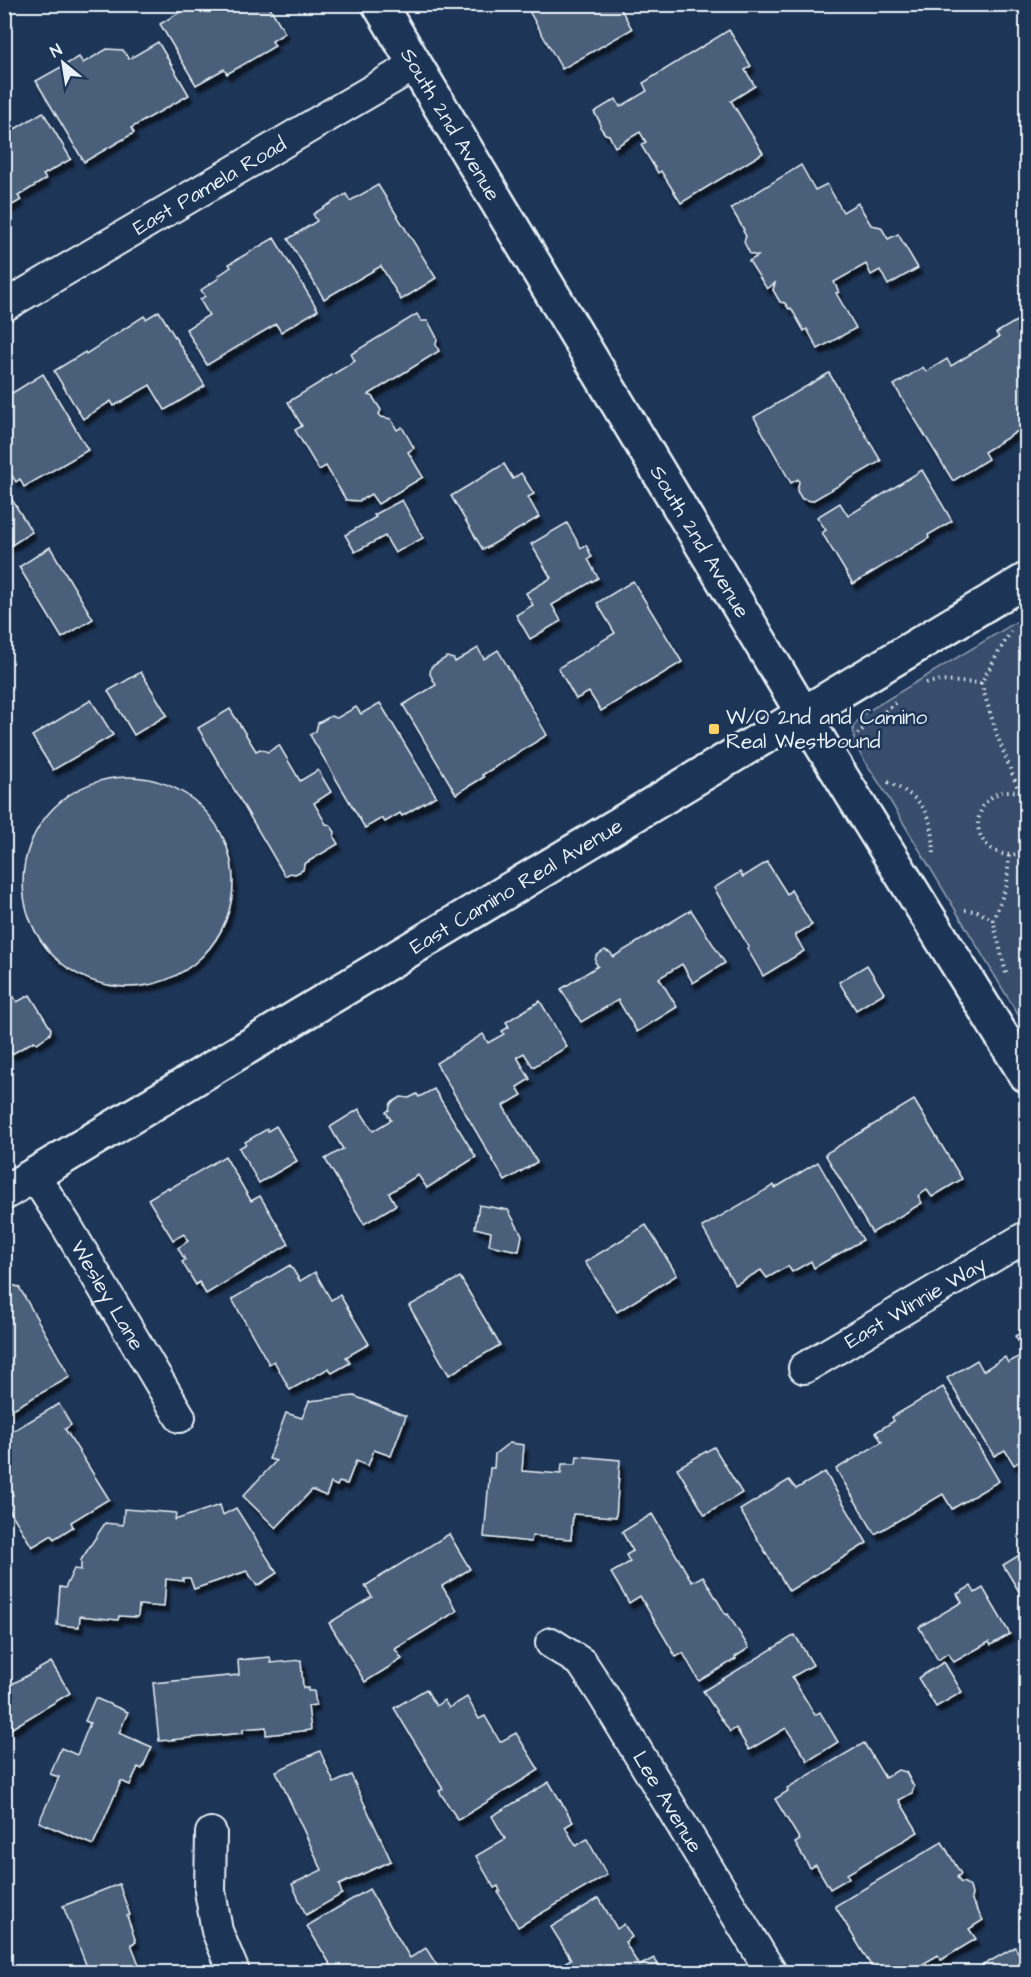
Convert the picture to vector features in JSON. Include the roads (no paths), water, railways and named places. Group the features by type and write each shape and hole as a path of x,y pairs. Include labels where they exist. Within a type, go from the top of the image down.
{"street":[{"name":"South 2nd Avenue","path":"379,4 803,713 1026,1075"},
{"name":"East Pamela Road","path":"4,306 415,65"},
{"name":"East Camino Real Avenue","path":"4,1193 1026,579"},
{"name":"Wesley Lane","path":"34,1175 180,1417"},
{"name":"East Winnie Way","path":"804,1368 1026,1237"},
{"name":"Lee Avenue","path":"551,1643 582,1663 771,1972"},
{"path":"211,1833 210,1891 217,1931 234,1972"}],"place":[{"name":"W/O 2nd and Camino Real Westbound","path":"714,729"}]}
